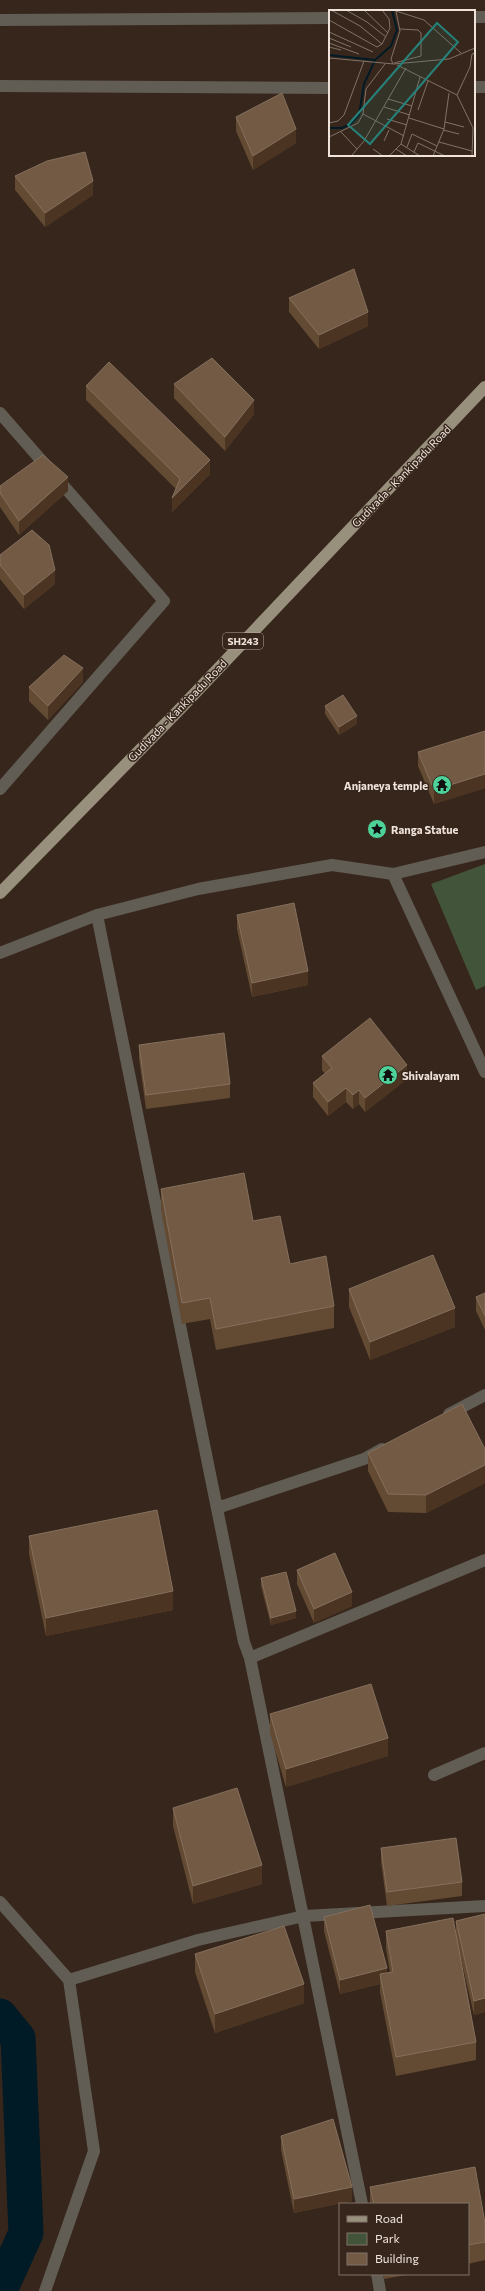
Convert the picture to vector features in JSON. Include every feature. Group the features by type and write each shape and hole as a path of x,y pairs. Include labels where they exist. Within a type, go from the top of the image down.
{"main road":[{"name":"Gudivada - Kankipadu Road","path":"0,893 178,711 485,387"}],"street":[{"path":"0,20 329,18"},
{"path":"0,86 329,88"},
{"path":"0,413 164,600 0,789"},
{"path":"0,953 97,915 198,889 332,865 393,874 485,852"},
{"path":"393,874 485,1072"},
{"path":"97,915 244,1642 250,1658 362,2203"},
{"path":"438,1420 485,1396"},
{"path":"217,1508 364,1458 391,1444"},
{"path":"250,1658 485,1560"},
{"path":"434,1775 485,1753"},
{"path":"0,1902 70,1980 94,2151 45,2291"},
{"path":"70,1980 198,1940 304,1916 485,1906"},
{"path":"377,2275 380,2291"}],"green space":[{"path":"485,864 485,986 476,990 431,884"}],"building":[{"path":"282,93 296,129 253,156 236,117"},
{"path":"85,152 93,181 45,213 15,176 47,161"},
{"path":"354,269 368,312 319,335 289,298"},
{"path":"212,358 254,400 225,437 174,384"},
{"path":"109,362 210,460 172,498 180,479 86,386"},
{"path":"43,455 68,477 19,521 0,493 0,486"},
{"path":"32,530 49,545 55,570 24,595 0,565 0,555"},
{"path":"64,655 83,668 48,706 29,687"},
{"path":"343,695 357,716 339,727 325,706"},
{"path":"485,731 485,774 434,790 418,752"},
{"path":"294,903 308,971 252,983 237,915"},
{"path":"370,1018 407,1065 365,1098 359,1090 353,1095 346,1088 328,1102 313,1083 332,1068 322,1056"},
{"path":"224,1033 230,1084 146,1095 139,1045"},
{"path":"244,1173 253,1221 280,1216 290,1264 326,1256 334,1306 216,1329 210,1298 182,1303 161,1189"},
{"path":"433,1255 455,1308 370,1342 349,1289"},
{"path":"485,1293 485,1316 476,1297"},
{"path":"462,1404 485,1449 485,1465 426,1495 388,1494 368,1453"},
{"path":"157,1510 173,1591 46,1618 29,1536"},
{"path":"335,1553 352,1592 314,1609 297,1570"},
{"path":"286,1572 296,1611 271,1618 261,1578"},
{"path":"371,1684 388,1738 286,1769 270,1714"},
{"path":"237,1788 262,1865 193,1886 173,1808"},
{"path":"456,1838 462,1882 387,1892 381,1848"},
{"path":"370,1905 387,1968 340,1980 324,1917"},
{"path":"485,1914 485,1998 474,2001 456,1921"},
{"path":"453,1918 476,2042 396,2057 380,1974 393,1972 386,1931"},
{"path":"284,1926 304,1984 215,2014 195,1954"},
{"path":"333,2119 352,2187 294,2199 281,2136"},
{"path":"475,2167 485,2223 485,2242 469,2245 469,2203 374,2203 370,2187"}],"waterway":[{"path":"0,2016 18,2038 26,2233 0,2290"}],"place":[{"name":"Anjaneya temple","path":"442,785"},
{"name":"Ranga Statue","path":"377,829"},
{"name":"Shivalayam","path":"388,1075"}]}
